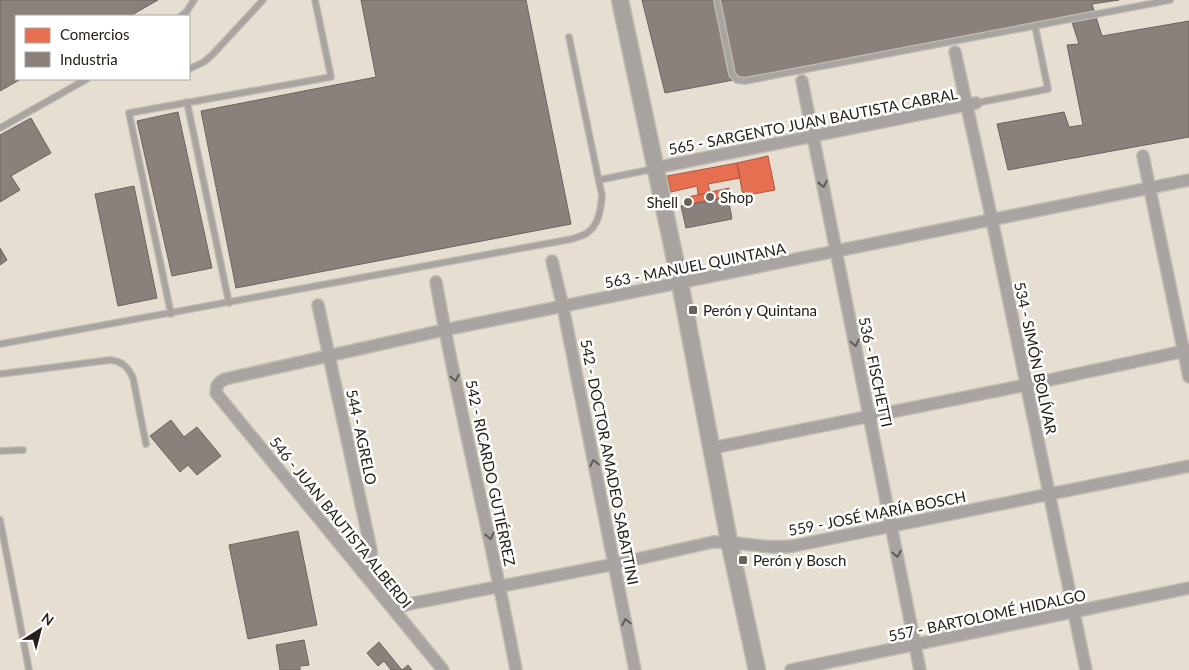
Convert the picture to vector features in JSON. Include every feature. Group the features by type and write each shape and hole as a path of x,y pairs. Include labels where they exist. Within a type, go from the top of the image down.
{"street":[{"path":"620,0 680,283 729,541 757,670"},
{"name":"534 - SIMÓN BOLÍVAR","path":"955,52 971,104 992,220 1086,670"},
{"name":"536 - FISCHETTI","path":"802,81 920,670"},
{"name":"565 - SARGENTO JUAN BAUTISTA CABRAL","path":"655,168 971,104"},
{"path":"1143,156 1186,351 1189,377"},
{"name":"563 - MANUEL QUINTANA","path":"216,393 217,386 225,379 444,330 1189,180"},
{"name":"542 - DOCTOR AMADEO SABATTINI","path":"552,261 563,307 635,670"},
{"name":"542 - RICARDO GUTIÉRREZ","path":"436,282 444,330 500,586 516,670"},
{"name":"544 - AGRELO","path":"318,305 371,550 371,565 364,573"},
{"path":"712,448 1186,351"},
{"name":"546 - JUAN BAUTISTA ALBERDI","path":"216,393 443,670"},
{"name":"559 - JOSÉ MARÍA BOSCH","path":"395,611 400,606 409,604 615,564 713,542 729,541 786,547 1189,466"},
{"name":"557 - BARTOLOMÉ HIDALGO","path":"791,670 915,646 1189,588"}],"lane":[{"path":"182,15 194,0"},
{"path":"190,69 204,62 213,54 263,0"},
{"path":"172,314 129,113 331,78 315,0"},
{"path":"717,0 732,74 737,80 745,81 1170,0"},
{"path":"971,104 1048,89 1035,26"},
{"path":"0,344 572,240 588,233 596,223 601,208 602,196 569,37"},
{"path":"0,128 85,80"},
{"path":"187,102 230,303"},
{"path":"599,180 655,168"},
{"path":"0,374 117,360 129,369 133,378 146,444"},
{"path":"0,451 23,450"},
{"path":"0,520 29,670"}],"building: Comercios":[{"path":"768,156 775,190 743,196 737,163"},
{"path":"737,163 740,178 708,184 710,192 698,195 697,186 671,192 667,176"},
{"path":"729,188 731,197 690,205 688,197"}],"building: Industria":[{"path":"0,0 158,0 132,15 15,15 15,80 19,80 0,91"},
{"path":"361,0 526,0 571,224 236,288 201,111 376,77"},
{"path":"642,0 1119,0 1092,4 1102,36 1189,21 1189,137 1008,170 997,124 1064,112 1069,127 1083,125 1067,45 1079,44 1070,16 665,93"},
{"path":"178,112 212,268 172,276 137,121"},
{"path":"31,118 51,153 11,176 20,190 0,202 0,135"},
{"path":"134,186 157,298 118,306 95,194"},
{"path":"728,197 732,219 686,228 681,206"},
{"path":"0,248 7,260 0,265"},
{"path":"171,420 184,437 197,427 221,456 197,475 188,465 180,472 150,436"},
{"path":"298,531 317,625 248,639 229,545"},
{"path":"304,640 309,665 300,666 300,670 280,670 276,645"},
{"path":"379,642 402,670 391,670 384,661 378,666 367,653"},
{"path":"408,665 412,670 402,670"}],"place":[{"name":"Shop","path":"710,197"},
{"name":"Shell","path":"688,202"},
{"name":"Perón y Quintana","path":"693,310"},
{"name":"Perón y Bosch","path":"743,560"}]}
